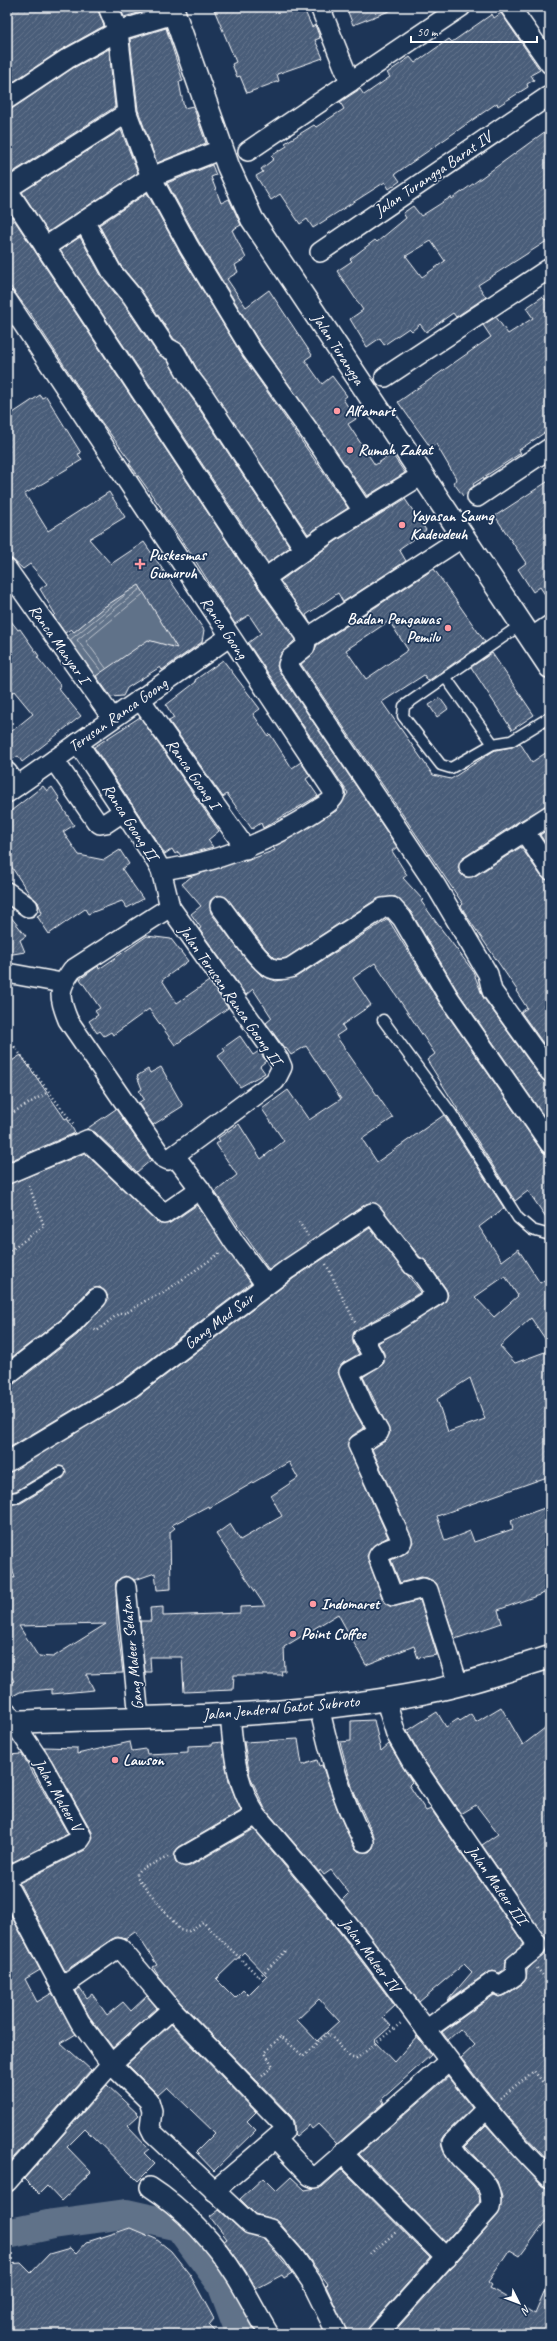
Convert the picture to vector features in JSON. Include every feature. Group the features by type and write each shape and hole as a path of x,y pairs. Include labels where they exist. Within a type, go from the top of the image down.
{"main road":[{"name":"Jalan Turangga","path":"173,11 222,149 252,219 550,667"},
{"name":"Jalan Jenderal Gatot Subroto","path":"9,1718 139,1718 230,1714 319,1707 388,1708 421,1694 550,1657"}],"street":[{"path":"108,7 121,30 127,113 150,177 189,247 252,351 322,449 363,511"},
{"path":"320,7 350,82"},
{"path":"248,151 461,7"},
{"path":"510,7 549,59"},
{"path":"7,99 67,59 121,30 173,11"},
{"name":"Jalan Turangga Barat IV","path":"320,252 549,99"},
{"path":"127,113 7,189 265,578 307,637 305,647 290,659 288,664 436,886 488,974 492,991 550,1072"},
{"path":"45,247 150,177 222,149"},
{"path":"84,221 112,272 132,296 166,347 175,352 188,375 213,408 305,550"},
{"path":"385,377 550,268"},
{"name":"Ranca Goong","path":"7,300 229,637 335,794 332,800 302,819 246,849 180,868 161,870"},
{"path":"477,497 550,448"},
{"path":"265,578 363,511 422,475"},
{"path":"307,637 463,537"},
{"name":"Ranca Manyar I","path":"7,569 112,718"},
{"path":"526,631 550,625"},
{"name":"Terusan Ranca Goong","path":"10,784 54,760 229,637"},
{"name":"Ranca Goong I","path":"140,699 246,849"},
{"name":"Ranca Goong II","path":"78,743 161,870 170,907"},
{"path":"54,760 96,821 100,824 106,823 124,812"},
{"path":"469,867 550,815"},
{"path":"524,831 550,870"},
{"path":"7,892 28,907"},
{"path":"220,906 259,956 270,967 279,970 290,968 383,908 392,907 402,918 449,998 550,1144"},
{"name":"Jalan Terusan Ranca Goong II","path":"62,983 72,970 170,907 280,1060 282,1067 281,1073 275,1081 174,1156"},
{"path":"7,973 62,983 62,1006 68,1020 162,1157 168,1160 174,1156 200,1189 234,1242 266,1285"},
{"path":"14,1171 87,1140 164,1214 200,1189"},
{"name":"Gang Mad Sair","path":"7,1462 132,1387 266,1285 372,1213 413,1266 418,1268 437,1295 394,1323 363,1338"},
{"path":"7,1375 81,1315 97,1298"},
{"path":"363,1338 374,1358 349,1372 363,1404 379,1432 358,1445 402,1541 400,1544 380,1554 378,1557 393,1596 423,1588 428,1590 458,1684"},
{"name":"Gang Maleer Selatan","path":"126,1587 139,1718"},
{"path":"319,1707 326,1741 343,1797 350,1817 364,1842"},
{"name":"Jalan Maleer III","path":"388,1708 396,1734 412,1762 537,1944 536,1948 515,1965 516,1975 500,1986 493,1982 426,2030"},
{"name":"Jalan Maleer IV","path":"230,1714 236,1772 246,1799 256,1815 359,1938 449,2062 487,2108 550,2178"},
{"name":"Jalan Maleer V","path":"7,1877 80,1840 82,1836 43,1766 9,1718"},
{"path":"185,1856 256,1815"},
{"path":"7,1885 80,2022 111,2064 148,2101 152,2111 150,2127 153,2133 250,2224 270,2229 294,2255 311,2281 338,2334"},
{"path":"62,1987 118,1948 124,1951 144,1979 249,2088 284,2127 284,2131 214,2191"},
{"path":"7,2182 111,2064 172,2009"},
{"path":"275,2139 313,2178 449,2062"},
{"path":"377,2334 490,2208 492,2196 487,2186 465,2161 452,2143 487,2108"},
{"path":"342,2153 446,2258"},
{"path":"150,2187 168,2199 182,2212 224,2259 269,2334"}],"lane":[{"path":"526,631 446,678 404,706 403,716 441,765 445,768 451,768 493,744 512,741 550,717"},
{"path":"446,678 493,744"},
{"path":"383,1020 451,1113 518,1218 532,1230 550,1235"},
{"path":"7,1499 18,1497 60,1472"}],"path":[{"path":"7,1037 33,1069 48,1092 87,1140"},
{"path":"7,1051 15,1047"},
{"path":"7,1116 48,1092"},
{"path":"7,1252 44,1226 14,1171"},
{"path":"299,1222 332,1274 334,1281 363,1338"},
{"path":"81,1315 95,1332 97,1332 119,1313 126,1313 150,1298 163,1293 234,1242"},
{"path":"185,1856 178,1852 136,1874 180,1930 186,1932 201,1922 207,1924 259,1977 287,1950"},
{"path":"249,2088 273,2066 265,2055 281,2036 303,2056 328,2033 350,2057 356,2059 413,2012"},
{"path":"487,2108 534,2071 550,2091"},
{"path":"370,2254 408,2221"}],"water":[{"path":"151,568 198,626 110,697 64,639"}],"building":[{"path":"7,7 97,7 104,26 61,50 7,86"},
{"path":"120,7 159,7 124,17"},
{"path":"213,7 303,7 312,27 315,25 320,38 315,40 323,58 277,74 279,81 247,93 240,76 237,77 232,64 236,62"},
{"path":"346,7 397,7 397,8 353,25"},
{"path":"501,13 540,70 531,75 534,80 527,84 528,87 498,106 497,103 395,174 400,181 389,189 385,182 313,228 307,219 300,224 280,194 271,200 256,176 263,172 261,169 274,159 271,156 287,146 285,143 314,125 316,127 344,109 340,102 360,89 364,95 390,77 387,73 410,57 415,63 449,39 452,42 492,14 494,18"},
{"path":"166,28 183,81 179,82 184,108 193,106 206,143 157,163 138,110 130,39"},
{"path":"109,49 115,107 7,176 7,110 13,108 73,68"},
{"path":"550,128 550,239 478,285 486,297 456,317 453,313 426,332 420,324 412,331 409,328 384,345 380,338 367,347 350,319 363,310 337,271 352,261 350,259 375,240 377,242 406,218 403,213 413,206 421,216 451,197 452,199","holes":["431,241 445,261 422,277 406,256"]},
{"path":"121,130 138,173 48,232 22,192"},
{"path":"212,165 216,175 211,177 221,203 229,199 241,225 232,230 246,258 235,265 238,272 227,279 246,307 269,290 312,355 305,360 322,384 332,376 347,396 343,399 356,419 348,424 375,465 392,454 405,473 367,496 261,345 199,242 167,183"},
{"path":"147,193 180,253 243,357 348,508 308,534 197,369 185,347 174,339 141,290 121,266 99,225"},
{"path":"7,209 239,560 295,640 280,656 277,666 279,671 397,847 392,851 407,875 403,878 423,900 421,901 473,971 483,997 541,1078 550,1083 550,1125 458,992 411,912 396,897 377,899 286,958 280,959 275,958 265,948 228,899 218,895 210,901 211,913 248,962 262,976 276,981 296,977 388,919 440,1004 541,1150 550,1155 550,1223 528,1191 515,1201 427,1060 435,1054 375,963 353,978 371,1005 342,1025 345,1030 336,1036 393,1118 362,1139 377,1162 444,1115 504,1208 479,1227 502,1261 518,1249 540,1283 550,1276 550,1346 531,1318 500,1346 515,1363 550,1350 550,1476 437,1516 445,1541 470,1531 474,1542 513,1529 511,1520 550,1506 550,1591 498,1610 502,1623 455,1639 436,1583 427,1578 421,1577 400,1583 391,1560 406,1553 413,1542 372,1449 385,1441 390,1432 363,1377 384,1363 384,1353 378,1343 443,1304 448,1295 446,1289 427,1262 420,1257 376,1203 366,1204 269,1270 215,1192 237,1175 216,1144 220,1141 218,1138 239,1124 261,1159 284,1141 262,1109 288,1090 309,1120 341,1099 306,1046 291,1055 286,1048 285,1049 266,1023 272,1018 253,989 246,995 199,929 201,928 191,914 201,906 182,884 192,876 243,860 244,862 275,850 273,847 336,811 348,793 248,643 261,633 249,615 235,624 193,557 160,510 162,509 129,463 131,462 100,420 30,313 7,282","holes":["505,1276 518,1296 494,1317 475,1297","470,1378 485,1419 448,1432 437,1399"]},
{"path":"80,237 102,277 123,303 157,353 167,360 290,547 268,563 60,250"},
{"path":"542,297 545,300 550,297 550,429 519,450 521,453 473,484 474,486 463,496 453,482 457,480 436,444 431,448 398,402 491,337 483,325 496,317 508,334 533,318 526,308"},
{"path":"40,395 42,398 46,396 81,453 78,454 82,460 25,494 48,531 109,492 125,517 89,539 111,564 144,542 204,630 202,642 162,670 160,667 127,688 123,696 111,697 96,676 148,640 177,648 139,585 104,607 74,632 71,629 65,633 53,616 55,614 40,589 47,584 30,564 23,569 12,559 7,558 7,417"},
{"path":"550,480 550,602 540,587 533,592 518,569 526,563 495,516"},
{"path":"405,499 426,530 399,549 406,561 343,602 338,593 306,615 310,623 280,581 336,541"},
{"path":"434,569 485,642 428,681 424,675 382,702 433,775 451,779 495,750 512,747 520,743 532,762 550,750 550,804 518,822 463,858 458,867 464,877 475,876 521,847 541,876 550,881 550,1053 521,1012 527,1008 516,991 517,990 468,918 461,906 463,904 301,664 312,655 317,645","holes":["389,621 408,650 366,679 346,650"]},
{"path":"7,616 18,630 20,629 39,656 37,657 61,686 58,688 81,716 22,762 18,756 13,759 7,751 7,735 33,714 14,691 7,696"},
{"path":"492,653 534,715 512,730 471,667"},
{"path":"223,660 260,709 253,714 268,736 270,734 292,768 301,762 310,776 306,779 318,796 263,828 261,823 252,829 227,794 223,797 169,721 174,718 166,705 196,682 195,680"},
{"path":"440,698 448,709 437,717 429,705"},
{"path":"140,717 219,831 208,840 213,847 181,856 178,852 175,854 172,849 165,854 94,747"},
{"path":"43,786 47,791 52,787 60,799 58,801 74,825 63,832 79,855 104,860 120,850 129,864 122,869 143,899 127,908 122,901 88,914 85,909 49,934 37,916 42,913 38,902 30,895 7,860 7,814"},
{"path":"550,828 550,850 540,835"},
{"path":"7,912 26,936 20,940 25,952 7,955"},
{"path":"147,936 171,939 188,961 162,980 177,1003 209,981 228,1008 175,1045 149,1009 113,1035 111,1032 104,1036 100,1031 97,1033 89,1021 98,1015 95,1011 100,1008 80,979 98,966 99,969"},
{"path":"240,1036 253,1055 259,1051 266,1061 260,1066 265,1073 240,1087 218,1056 225,1051 223,1048"},
{"path":"21,1055 65,1119 67,1118 75,1133 7,1162 7,1064"},
{"path":"161,1067 183,1106 153,1125 138,1103 144,1099 139,1091 142,1089 137,1076 148,1069 150,1073"},
{"path":"116,1109 151,1160 137,1172 95,1132 85,1130"},
{"path":"85,1153 160,1224 170,1223 197,1205 251,1283 126,1378 7,1449 7,1386 14,1384 77,1335 108,1300 107,1295 100,1287 89,1290 63,1318 7,1361 7,1185"},
{"path":"370,1228 421,1292 354,1332 353,1343 359,1354 343,1363 338,1372 353,1408 364,1428 352,1436 347,1445 388,1537 373,1546 367,1556 383,1600 391,1607 420,1600 437,1655 418,1658 414,1646 366,1665 338,1614 284,1647 285,1671 281,1671 282,1675 234,1675 233,1690 184,1692 182,1657 150,1657 151,1672 145,1672 140,1621 151,1621 150,1608 163,1607 163,1616 240,1613 240,1607 265,1606 216,1534 230,1524 240,1540 282,1516 271,1496 298,1478 289,1462 209,1508 208,1506 172,1525 175,1528 170,1532 171,1589 157,1590 155,1573 135,1580 125,1576 116,1582 117,1623 123,1673 86,1674 94,1690 52,1694 52,1689 20,1692 11,1697 7,1691 7,1685 14,1681 7,1669 7,1577 15,1578 7,1553 7,1505 21,1503 63,1478 66,1472 63,1467 57,1466 16,1491 7,1492 7,1473 138,1396 294,1278","holes":["106,1624 53,1657 38,1656 19,1626"]},
{"path":"501,1707 523,1745 550,1724 550,2162 506,2115 461,2058 475,2045 460,2029 448,2040 442,2032 494,1995 500,1997 506,1995 522,1984 526,1979 527,1970 546,1951 548,1942 482,1845 498,1834 476,1805 461,1814 421,1756 407,1731 437,1712 446,1727 458,1719 460,1721 471,1714 476,1722"},
{"path":"374,1720 381,1751 389,1744 412,1782 409,1785 426,1811 431,1809 524,1944 505,1960 504,1970 499,1973 493,1971 487,1973 447,2001 472,1972 464,1964 419,2002 342,1900 349,1893 331,1870 324,1875 320,1870 319,1872 265,1809 250,1776 244,1742 298,1739 302,1765 317,1760 319,1766 322,1765 339,1814 354,1847 358,1851 369,1852 373,1848 374,1837 353,1790 340,1742 351,1741 351,1721"},
{"path":"130,1742 132,1751 146,1749 147,1754 188,1752 188,1746 212,1745 212,1743 222,1742 229,1782 241,1811 179,1847 174,1856 176,1862 185,1867 190,1866 254,1829 338,1930 395,2006 383,2017 391,2026 374,2041 394,2062 417,2036 431,2055 382,2099 384,2103 337,2144 318,2124 312,2129 309,2125 296,2136 294,2134 294,2122 291,2116 180,2002 159,1977 153,1967 157,1965 135,1931 124,1939 117,1937 112,1939 65,1971 19,1883 85,1850 93,1838 92,1832 44,1747 77,1748 77,1754","holes":["244,1952 267,1976 248,1995 243,1990 235,1998 216,1979","319,1999 339,2021 317,2041 297,2020"]},
{"path":"22,1754 68,1834 7,1865 7,1755"},
{"path":"12,1917 40,1970 25,1979 37,2002 52,1993 76,2034 61,2043 91,2070 7,2165 7,1919"},
{"path":"80,1988 87,1998 92,1994 107,2015 123,2002 131,2011 147,1996 157,2008 113,2048 89,2016 76,1991"},
{"path":"171,2024 256,2112 247,2121 256,2130 214,2171 196,2152 215,2133 167,2087 158,2095 127,2064"},
{"path":"448,2077 472,2108 444,2135 441,2140 442,2147 447,2158 474,2187 480,2198 479,2204 445,2242 359,2154"},
{"path":"107,2085 139,2115 127,2126 149,2149 144,2153 155,2164 138,2181 85,2129 67,2147 91,2172 61,2201 47,2186 39,2194 24,2179"},
{"path":"486,2125 542,2186 550,2189 550,2216 520,2256 510,2250 488,2282 492,2285 490,2288 535,2314 550,2279 550,2334 392,2334 498,2215 502,2197 497,2181 465,2146"},
{"path":"342,2169 430,2258 369,2327 366,2334 348,2334 326,2286 328,2284 301,2248 278,2221 255,2214 240,2199 263,2178 276,2191 291,2177 305,2190 322,2187"},
{"path":"219,2210 243,2232 264,2239 292,2273 284,2278 282,2275 256,2289 245,2270 224,2241 227,2239 210,2217"},
{"path":"130,2228 156,2239 171,2251 190,2275 214,2319 209,2325 218,2334 7,2334 7,2264 21,2263 31,2273 49,2254 70,2248 76,2254 87,2242"}],"waterway":[{"path":"7,2234 53,2224 126,2214 179,2226 222,2284 241,2334"}],"place":[{"name":"Alfamart","path":"337,411"},
{"name":"Rumah Zakat","path":"350,450"},
{"name":"Yayasan Saung Kadeudeuh","path":"402,525"},
{"name":"Puskesmas Gumuruh","path":"140,564"},
{"name":"Badan Pengawas Pemilu","path":"448,628"},
{"name":"Indomaret","path":"313,1604"},
{"name":"Point Coffee","path":"293,1634"},
{"name":"Lawson","path":"115,1760"}]}
